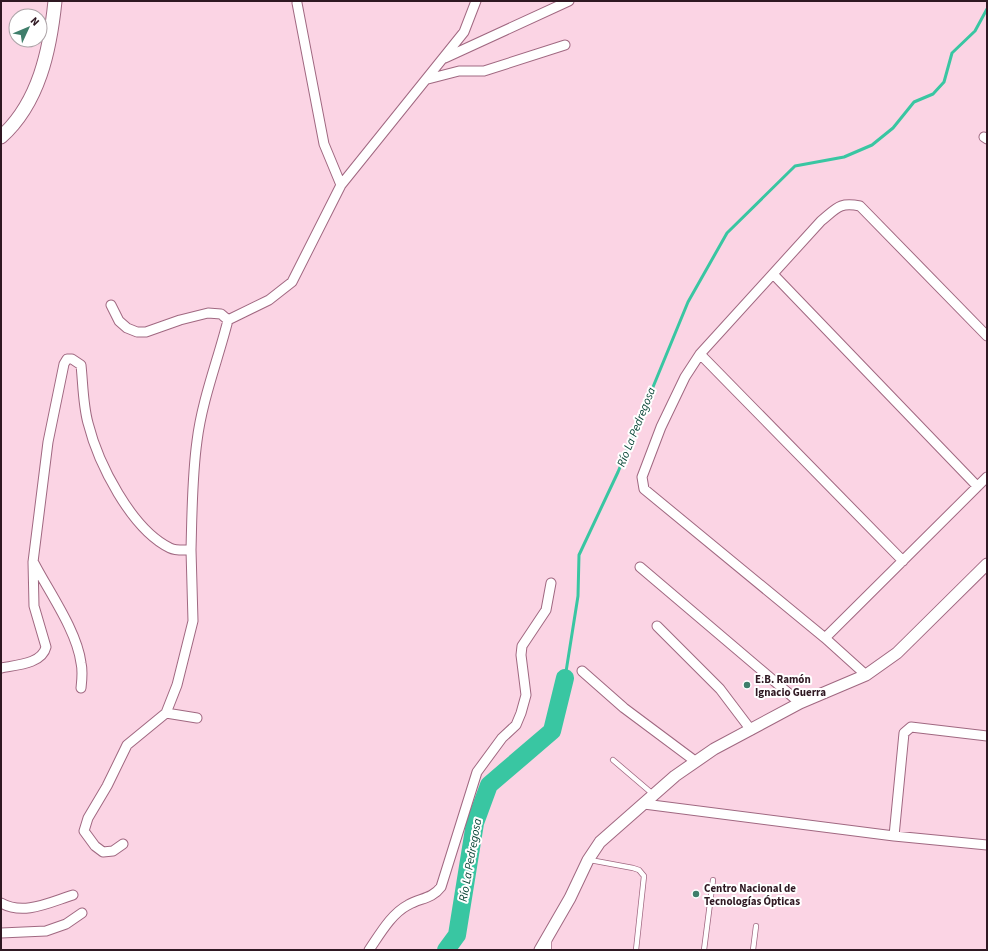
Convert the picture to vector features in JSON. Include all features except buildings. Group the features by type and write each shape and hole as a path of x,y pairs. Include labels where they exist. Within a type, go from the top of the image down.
{"main road":[{"path":"1,137 10,129 33,98 52,37 55,1"}],"street":[{"path":"123,844 113,851 103,852 95,846 84,831 88,818 108,786 127,745 166,714 177,685 193,621 191,550 193,482 197,440 212,374 228,320 269,300 292,282 341,185 428,79 464,32 476,1"},
{"path":"444,58 569,1"},
{"path":"297,3 324,144 341,185"},
{"path":"428,79 459,71 484,71 565,45"},
{"path":"866,675 825,638 644,489 642,477 661,427 685,378 700,354 822,221 836,209 847,204 860,206 987,336"},
{"path":"773,274 978,486"},
{"path":"111,305 119,321 127,328 137,332 146,332 180,320 208,313 221,314 228,320"},
{"path":"700,354 903,561"},
{"path":"1,668 25,664 36,659 44,652 45,640 34,606 33,562 48,442 59,382 67,359 72,359 81,365 88,422 98,453 136,521 148,534 171,549 191,550"},
{"path":"825,638 987,477"},
{"path":"33,562 56,601 73,638 81,662 81,688"},
{"path":"540,950 570,898 588,860 600,842 675,776 695,761 800,703 866,675 897,653 987,564"},
{"path":"640,567 800,703"},
{"path":"369,950 393,916 408,905 431,897 441,887 477,772 502,738 516,725 521,713 526,695 521,655 522,646 546,610 551,583"},
{"path":"657,626 720,690 751,730"},
{"path":"582,671 624,708 695,761"},
{"path":"166,714 197,718"},
{"path":"894,836 904,733 911,727 987,736"},
{"path":"644,804 894,836 987,845"},
{"path":"1,903 10,908 23,910 73,895"},
{"path":"1,933 46,931 66,924 82,913"}],"lane":[{"path":"612,760 654,795"},
{"path":"588,860 639,870 644,876 636,950"},
{"path":"704,950 713,880"},
{"path":"753,950 756,926"},
{"path":"549,935 550,950"}],"waterway":[{"name":"Río La Pedregosa","path":"565,678 578,596 579,555 618,472 688,302 727,233 795,166 844,157 872,145 893,128 914,102 933,94 944,82 952,53 975,31 987,9"},
{"name":"Río La Pedregosa","path":"446,950 457,935 475,823 489,785 552,731 565,678"}],"place":[{"name":"E.B. Ramón Ignacio Guerra","path":"747,685"},
{"name":"Centro Nacional de Tecnologías Ópticas","path":"696,894"}]}
